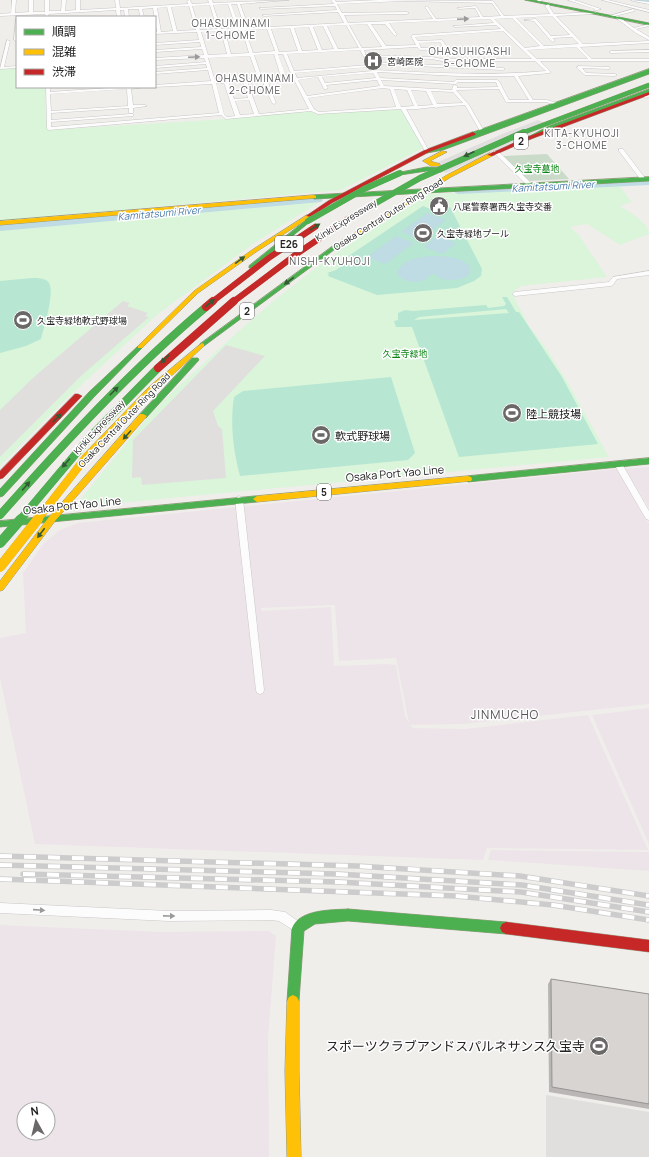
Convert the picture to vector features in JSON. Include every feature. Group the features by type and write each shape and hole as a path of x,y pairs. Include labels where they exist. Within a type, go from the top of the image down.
{"main road":[{"path":"527,0 649,24"},
{"path":"594,90 618,76 649,66"},
{"path":"427,151 441,149 649,71"},
{"name":"2","path":"0,476 101,373 196,292 254,250 344,194 427,151 649,71"},
{"name":"Kinki Expressway","path":"0,515 38,471 113,392 155,351 222,293 253,269 312,229 402,178 498,134 649,78"},
{"name":"Kinki Expressway","path":"0,543 56,474 92,434 168,356 235,298 294,254 371,204 444,166 531,128 649,84"},
{"path":"529,138 551,127 582,115 648,94"},
{"name":"Osaka Central Outer Ring Road","path":"0,568 87,456 153,388 195,350 348,238 426,189 496,152 529,138 648,94"},
{"path":"222,293 278,244 308,222 364,189 400,173 441,167 426,161 507,125"},
{"path":"0,223 344,194 646,179"},
{"name":"2","path":"0,494 92,394 196,292"},
{"name":"2","path":"0,588 52,519 174,381 230,325"},
{"name":"Osaka Port Yao Line","path":"0,524 649,461"},
{"path":"294,1157 290,1062 295,952 298,928 312,918 326,916 362,916 576,934 649,946"}],"street":[{"path":"14,0 16,15"},
{"path":"29,14 32,0"},
{"path":"47,0 47,16"},
{"path":"63,11 64,0"},
{"path":"73,16 78,0"},
{"path":"0,15 104,9 117,4 156,4 169,6 189,2 229,3 286,0"},
{"path":"261,8 335,2 402,0 494,2 502,17"},
{"path":"402,0 407,13 414,21"},
{"path":"309,23 324,25 513,17 593,12 599,9 570,0"},
{"path":"604,0 649,11"},
{"path":"613,2 618,0"},
{"path":"633,0 649,2"},
{"path":"643,0 649,2"},
{"path":"259,1 284,78"},
{"path":"189,2 204,48 222,114 226,118 312,110 318,113 454,106 466,104"},
{"path":"210,2 229,55"},
{"path":"235,2 245,29 251,54 274,103"},
{"path":"335,2 383,87"},
{"path":"542,2 547,6 552,15 582,45"},
{"path":"229,3 238,29"},
{"path":"117,4 126,8 156,4"},
{"path":"117,4 119,16"},
{"path":"156,4 157,33 291,26 309,23 316,20"},
{"path":"90,16 94,5"},
{"path":"169,6 175,32"},
{"path":"449,20 460,6 476,7 482,18"},
{"path":"140,7 142,16"},
{"path":"427,7 435,20"},
{"path":"126,8 127,16"},
{"path":"614,16 639,9 649,8"},
{"path":"104,9 104,16"},
{"path":"82,10 82,16"},
{"path":"264,15 407,13"},
{"path":"272,14 276,27"},
{"path":"522,16 527,21 535,20 553,41"},
{"path":"614,16 649,38"},
{"path":"513,17 543,47"},
{"path":"156,86 295,78 374,71 458,75 515,75 549,72 491,18"},
{"path":"338,19 345,19"},
{"path":"294,21 301,21"},
{"path":"420,21 423,25"},
{"path":"386,22 395,36"},
{"path":"309,23 320,50"},
{"path":"368,23 384,47"},
{"path":"455,26 497,24"},
{"path":"633,29 649,24"},
{"path":"324,25 336,49"},
{"path":"291,26 300,51"},
{"path":"426,30 429,35"},
{"path":"422,58 413,36 503,30"},
{"path":"550,37 574,36"},
{"path":"0,41 16,40"},
{"path":"8,41 1,68 16,67"},
{"path":"156,44 201,41"},
{"path":"156,59 336,49 362,50 418,46 441,41 449,52"},
{"path":"523,49 649,42"},
{"path":"576,45 591,60"},
{"path":"605,45 616,60"},
{"path":"362,50 384,47 418,46 446,48"},
{"path":"156,51 204,48"},
{"path":"611,52 649,51"},
{"path":"284,52 292,72 312,110"},
{"path":"366,56 461,60 649,60"},
{"path":"173,58 174,65"},
{"path":"454,90 461,60"},
{"path":"604,60 609,68 618,76"},
{"path":"156,67 208,63"},
{"path":"292,72 370,64 503,69"},
{"path":"609,68 578,67 585,74 618,76"},
{"path":"156,73 210,69"},
{"path":"515,75 532,101"},
{"path":"319,76 330,93"},
{"path":"324,84 379,79 456,82 497,81 508,101 547,101 555,104"},
{"path":"244,80 257,116"},
{"path":"226,82 238,117"},
{"path":"306,97 383,87 446,91 501,88"},
{"path":"48,88 49,129 131,123 136,120 222,114"},
{"path":"48,93 67,90 118,88"},
{"path":"129,88 131,123"},
{"path":"392,88 401,108 427,151"},
{"path":"409,88 417,108"},
{"path":"428,90 436,107"},
{"path":"454,90 466,104 482,131"},
{"path":"446,91 449,96"},
{"path":"232,100 251,99"},
{"path":"451,101 454,106"},
{"path":"48,112 145,106"},
{"path":"49,121 131,115"},
{"path":"621,150 646,179"},
{"path":"496,152 530,185"},
{"path":"515,294 611,284 615,278 649,273"},
{"path":"618,464 649,517"},
{"path":"240,500 260,690"},
{"path":"0,908 168,916 271,914 281,916 298,928"}],"shaded area":[{"path":"538,120 550,125 446,173 429,166 502,134"},
{"path":"123,301 130,303 127,306 148,313 145,316 149,317 82,375 0,457 0,410 34,377"},
{"path":"226,345 265,356 213,411 218,426 222,429 226,478 142,485 141,477 132,478 133,440"},
{"path":"649,467 649,508 625,469"},
{"path":"617,469 649,524 649,704 463,724 410,725 413,728 465,729 588,715 648,850 487,848 483,860 35,844 0,678 0,638 26,633 23,573 44,543 60,530 78,523","holes":["335,605 339,661 396,658 409,723 405,716 396,665 334,666 331,607 262,611 261,608"]},
{"path":"649,708 649,844 592,715"},
{"path":"491,850 649,852 649,871 488,860"},
{"path":"0,925 161,932 269,931 276,936 268,1038 269,1157 0,1157"},
{"path":"546,1095 649,1112 649,1157 546,1157"}],"green space":[{"path":"16,68 16,88 46,88 47,130 227,119 310,111 315,114 399,109 404,112 423,148 341,190 0,221 0,69"},
{"name":"久宝寺墓地","path":"547,154 569,179 529,181 503,156"},
{"name":"久宝寺緑地","path":"618,184 632,202 620,206 642,221 646,225 649,234 620,245 587,224 570,227 579,235 607,277 521,286 512,293 529,326 548,351 568,383 609,457 118,503 109,507 99,506 80,500 151,415 172,393 228,341 310,272 338,251 398,212 429,194"},
{"path":"317,200 318,203 253,244 158,314 64,401 0,466 0,228"},
{"name":"久宝寺緑地プール","path":"423,206 428,208 450,207 482,269 481,276 474,281 457,288 377,295 328,276 329,274 327,273 336,270 351,259 347,257"},
{"name":"久宝寺緑地軟式野球場","path":"32,278 46,280 51,287 50,302 41,339 26,346 0,353 0,281"},
{"name":"陸上競技場","path":"502,297 507,297 516,312 519,312 562,377 598,444 459,457 412,327 396,327 394,321 398,320 398,313 405,310 413,311 486,305 488,308 504,306 506,304","holes":["506,309 509,313 414,320 419,317"]},
{"name":"軟式野球場","path":"391,377 415,453 408,460 240,476 234,446 232,417 234,397 243,391"}],"water":[{"path":"427,213 446,220 420,239 401,232"},
{"path":"396,236 414,243 385,264 367,257"},
{"path":"437,236 456,243 443,254 424,247"},
{"path":"433,256 448,257 463,261 470,267 470,272 465,277 456,280 442,279 434,274 417,282 409,282 402,279 397,274 402,265 406,262 417,258"}],"building":[{"name":"スポーツクラブアンドスパルネサンス久宝寺","path":"551,979 649,994 649,1104 552,1087"}],"waterway":[{"path":"638,0 649,2"},
{"name":"Kamitatsumi River","path":"458,191 649,182"},
{"name":"Kamitatsumi River","path":"0,227 317,200"}],"railway":[{"path":"0,856 357,866 520,876 649,896"},
{"path":"0,865 337,874 522,885 649,905"},
{"path":"23,874 338,882 521,892 649,912"},
{"path":"0,879 456,896 553,905 649,920"}],"traffic: fast":[{"path":"527,0 649,24"},
{"path":"473,134 649,70"},
{"path":"427,151 441,149 649,72"},
{"path":"348,219 383,197 495,143 649,85"},
{"path":"529,138 551,127 649,90"},
{"path":"400,173 427,169 441,170"},
{"path":"308,221 364,189 400,173"},
{"path":"314,197 649,179"},
{"path":"251,267 308,221"},
{"path":"202,345 339,244"},
{"path":"0,515 99,407 151,355 206,307"},
{"path":"0,494 92,394 140,347"},
{"path":"143,416 195,360"},
{"path":"0,543 90,437 158,368"},
{"path":"468,479 649,461"},
{"path":"0,524 257,499"},
{"path":"293,1001 298,928 313,918 348,915 506,928"}],"traffic: slow":[{"path":"438,165 433,165 426,161 444,152"},
{"path":"339,244 449,176 490,155"},
{"path":"0,223 314,197"},
{"path":"140,347 196,292 254,251 309,216"},
{"path":"87,456 153,388 202,345"},
{"path":"0,588 52,519 143,416"},
{"path":"0,567 87,456"},
{"path":"257,499 468,479"},
{"path":"293,1001 292,1071 294,1157"}],"traffic: jam":[{"path":"490,155 529,138 649,93"},
{"path":"309,216 330,202 427,151 473,134"},
{"path":"158,368 203,327 249,289 348,219"},
{"path":"206,307 270,257 315,227"},
{"path":"0,476 78,396"},
{"path":"506,928 649,946"}],"place":[{"name":"宮崎医院","path":"373,61"},
{"name":"八尾警察署西久宝寺交番","path":"439,206"},
{"name":"久宝寺緑地プール","path":"423,233"},
{"name":"久宝寺緑地軟式野球場","path":"23,320"},
{"name":"陸上競技場","path":"512,413"},
{"name":"軟式野球場","path":"321,435"},
{"name":"スポーツクラブアンドスパルネサンス久宝寺","path":"599,1046"}],"district":[{"name":"OHASUMINAMI 1-CHOME","path":"231,28"},
{"name":"OHASUHIGASHI 5-CHOME","path":"470,56"},
{"name":"OHASUMINAMI 2-CHOME","path":"255,84"},
{"name":"KITA-KYUHOJI 3-CHOME","path":"582,138"},
{"name":"NISHI-KYUHOJI","path":"330,261"},
{"name":"JINMUCHO","path":"505,714"}]}
